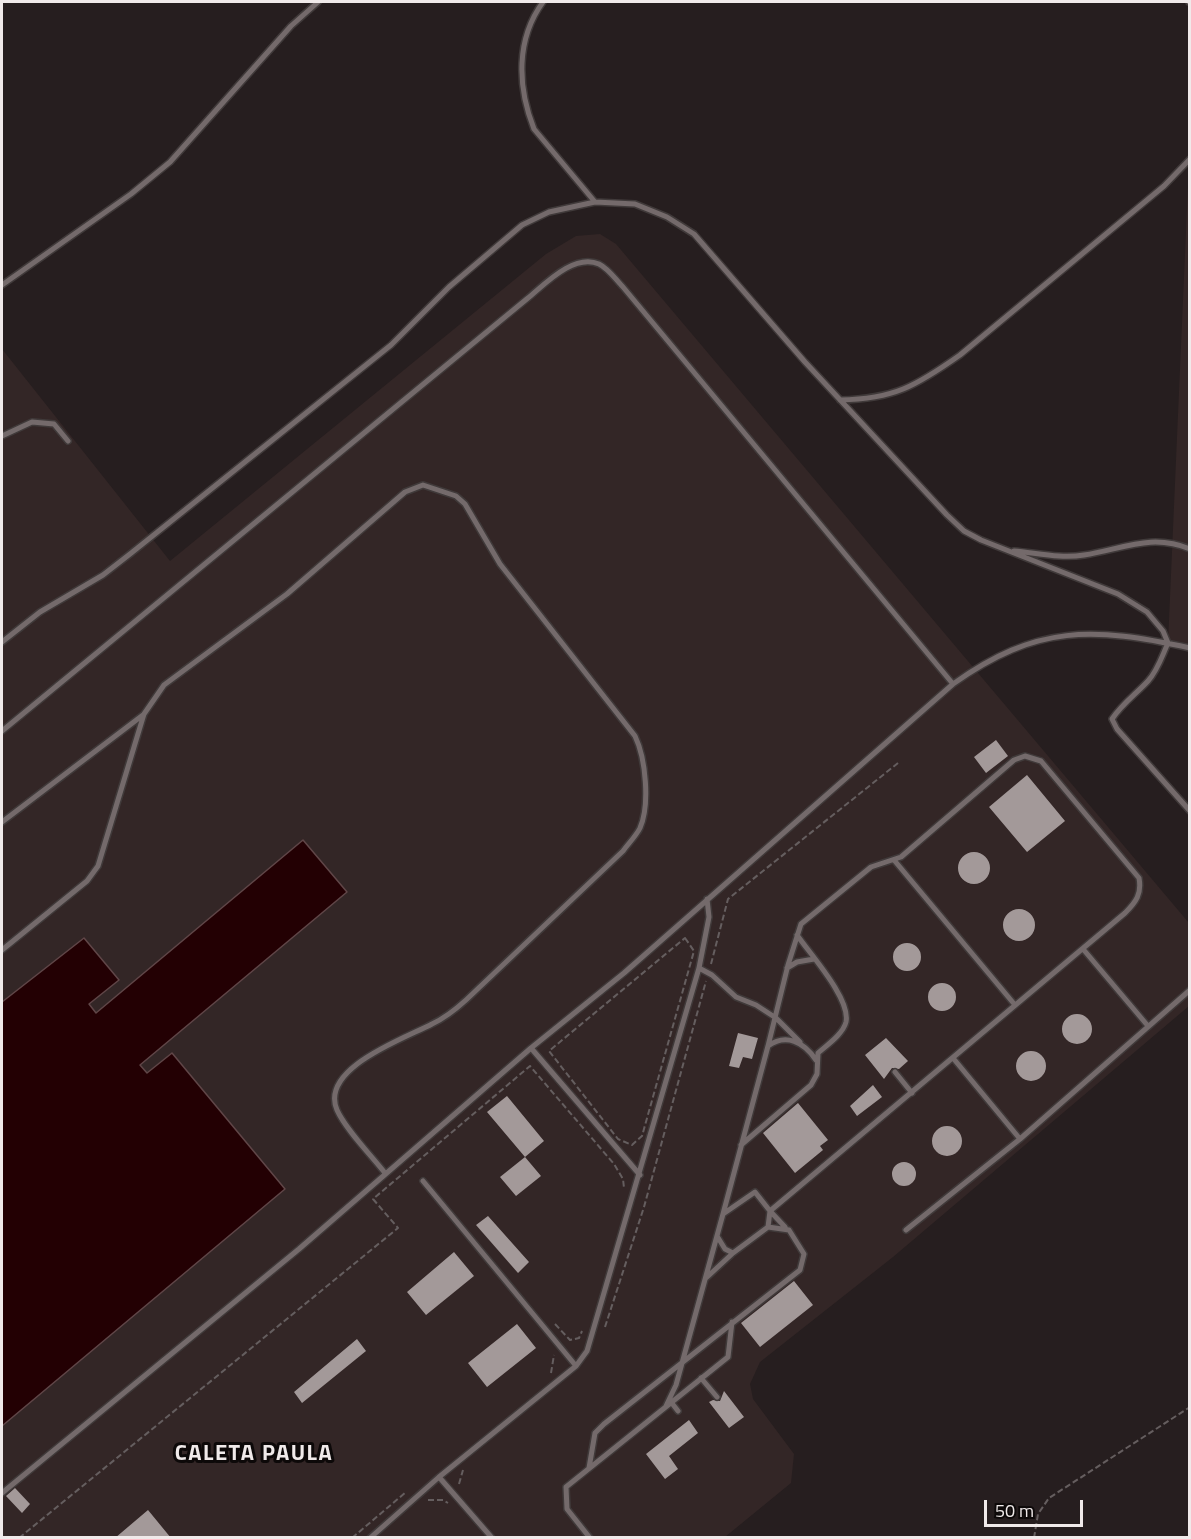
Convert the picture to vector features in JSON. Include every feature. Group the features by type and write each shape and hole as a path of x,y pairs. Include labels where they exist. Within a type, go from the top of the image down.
{"lane":[{"path":"2,285 131,194 170,162 291,26 318,2"},
{"path":"543,2 526,33 520,69 529,114 534,129 595,202"},
{"path":"840,400 874,399 900,392 934,374 960,356 1164,186 1190,159"},
{"path":"2,642 40,612 103,575 391,345 449,287 522,225 549,212 595,202 635,204 667,217 694,234 840,400 964,531 1118,594 1147,612 1163,631 1167,643 1157,668 1121,706 1112,720 1117,729 1190,810"},
{"path":"2,731 558,274 575,265 588,263 598,264 623,287 953,684"},
{"path":"2,436 32,422 54,424 68,441"},
{"path":"2,950 87,881 98,867 144,714 164,685 287,594 405,492 423,485 456,496 465,504 500,564 635,736 645,763 643,810 640,828 623,851 450,1014 376,1051 356,1064 344,1078 335,1097 337,1110 385,1173"},
{"path":"1007,550 1075,556 1155,540 1190,549"},
{"path":"2,1493 299,1249 531,1048 624,973 953,684 1009,650 1041,640 1085,633 1120,634 1190,648"},
{"path":"2,822 144,714"},
{"path":"669,1404 706,1278 787,968 801,924 871,867 894,860 1014,760 1025,756 1041,761 1139,878 1140,894 1137,902 770,1211 768,1227"},
{"path":"894,860 1016,1005"},
{"path":"370,1538 439,1477 576,1366 587,1351 699,968 709,917 707,899"},
{"path":"741,1144 811,1085 817,1074 818,1053 843,1030 846,1016 835,988 797,934"},
{"path":"1083,949 1148,1026"},
{"path":"787,968 797,962 814,959"},
{"path":"699,968 709,973 736,997 756,1005 775,1018 816,1060"},
{"path":"906,1230 1020,1139 1190,990"},
{"path":"768,1046 782,1040 801,1043"},
{"path":"531,1048 640,1175"},
{"path":"953,1058 1020,1139"},
{"path":"895,1072 912,1093"},
{"path":"423,1181 576,1366"},
{"path":"589,1468 595,1433 683,1360 800,1270 803,1265 801,1248 755,1192 723,1214"},
{"path":"706,1278 733,1253 768,1227 785,1227"},
{"path":"717,1236 725,1249 733,1253"},
{"path":"590,1538 567,1509 566,1487 728,1358 732,1322"},
{"path":"701,1378 717,1397"},
{"path":"669,1404 678,1411"},
{"path":"439,1477 492,1538"}],"path":[{"path":"603,1332 644,1207 728,900 898,762"},
{"path":"685,938 694,951 642,1136 632,1145 625,1144 609,1128 549,1051 685,938"},
{"path":"19,1538 398,1228"},
{"path":"1034,1538 1038,1514 1049,1498 1190,1407"},
{"path":"423,1504 427,1500 443,1500 451,1505 464,1493 459,1483 466,1466"}],"shaded area":[{"path":"1189,163 1189,648 1168,643"},
{"path":"600,234 616,244 1189,923 1189,1006 893,1257 760,1362 750,1384 753,1399 794,1454 791,1483 725,1537 2,1537 2,1426 285,1189 172,1053 147,1073 140,1065 347,892 303,840 96,1013 89,1005 84,938 2,1002 2,349 170,561 546,254 576,236"},
{"path":"303,840 347,892 140,1065 147,1073 172,1053 285,1189 2,1426 2,1002 84,938 119,980 89,1004 96,1013"}],"building":[{"path":"996,740 1008,756 986,773 974,757"},
{"path":"1027,775 1065,821 1027,852 989,807"},
{"path":"974,852 986,856 990,868 986,880 974,884 962,880 958,868 962,856"},
{"path":"1019,909 1031,913 1035,925 1031,937 1019,941 1007,937 1003,925 1007,913"},
{"path":"907,943 917,947 921,957 917,967 907,971 897,967 893,957 897,947"},
{"path":"942,983 952,987 956,997 952,1007 942,1011 932,1007 928,997 932,987"},
{"path":"1077,1014 1088,1018 1092,1029 1088,1040 1077,1044 1066,1040 1062,1029 1066,1018"},
{"path":"738,1033 758,1038 752,1059 743,1057 739,1068 729,1066"},
{"path":"886,1038 908,1061 899,1069 892,1068 884,1079 865,1055"},
{"path":"1031,1051 1042,1055 1046,1066 1042,1077 1031,1081 1020,1077 1016,1066 1020,1055"},
{"path":"873,1085 882,1097 857,1116 850,1106"},
{"path":"507,1096 544,1141 525,1157 487,1112"},
{"path":"798,1103 828,1140 820,1146 823,1150 795,1173 763,1133"},
{"path":"947,1126 958,1130 962,1141 958,1152 947,1156 936,1152 932,1141 936,1130"},
{"path":"525,1157 541,1176 516,1196 500,1177"},
{"path":"904,1162 909,1163 915,1169 915,1179 909,1185 904,1186 899,1185 893,1179 892,1174 893,1169 899,1163"},
{"path":"488,1216 529,1262 518,1273 476,1225"},
{"path":"454,1252 474,1276 426,1315 407,1292"},
{"path":"794,1281 813,1305 760,1347 741,1323"},
{"path":"517,1324 536,1348 487,1387 468,1363"},
{"path":"357,1339 366,1351 302,1403 294,1392"},
{"path":"724,1391 744,1417 729,1428 709,1402 720,1401"},
{"path":"689,1420 698,1433 669,1456 678,1469 665,1479 646,1454"},
{"path":"15,1488 30,1504 22,1513 6,1496"},
{"path":"148,1510 171,1538 115,1538"}],"district":[{"name":"CALETA PAULA","path":"254,1455"}]}
